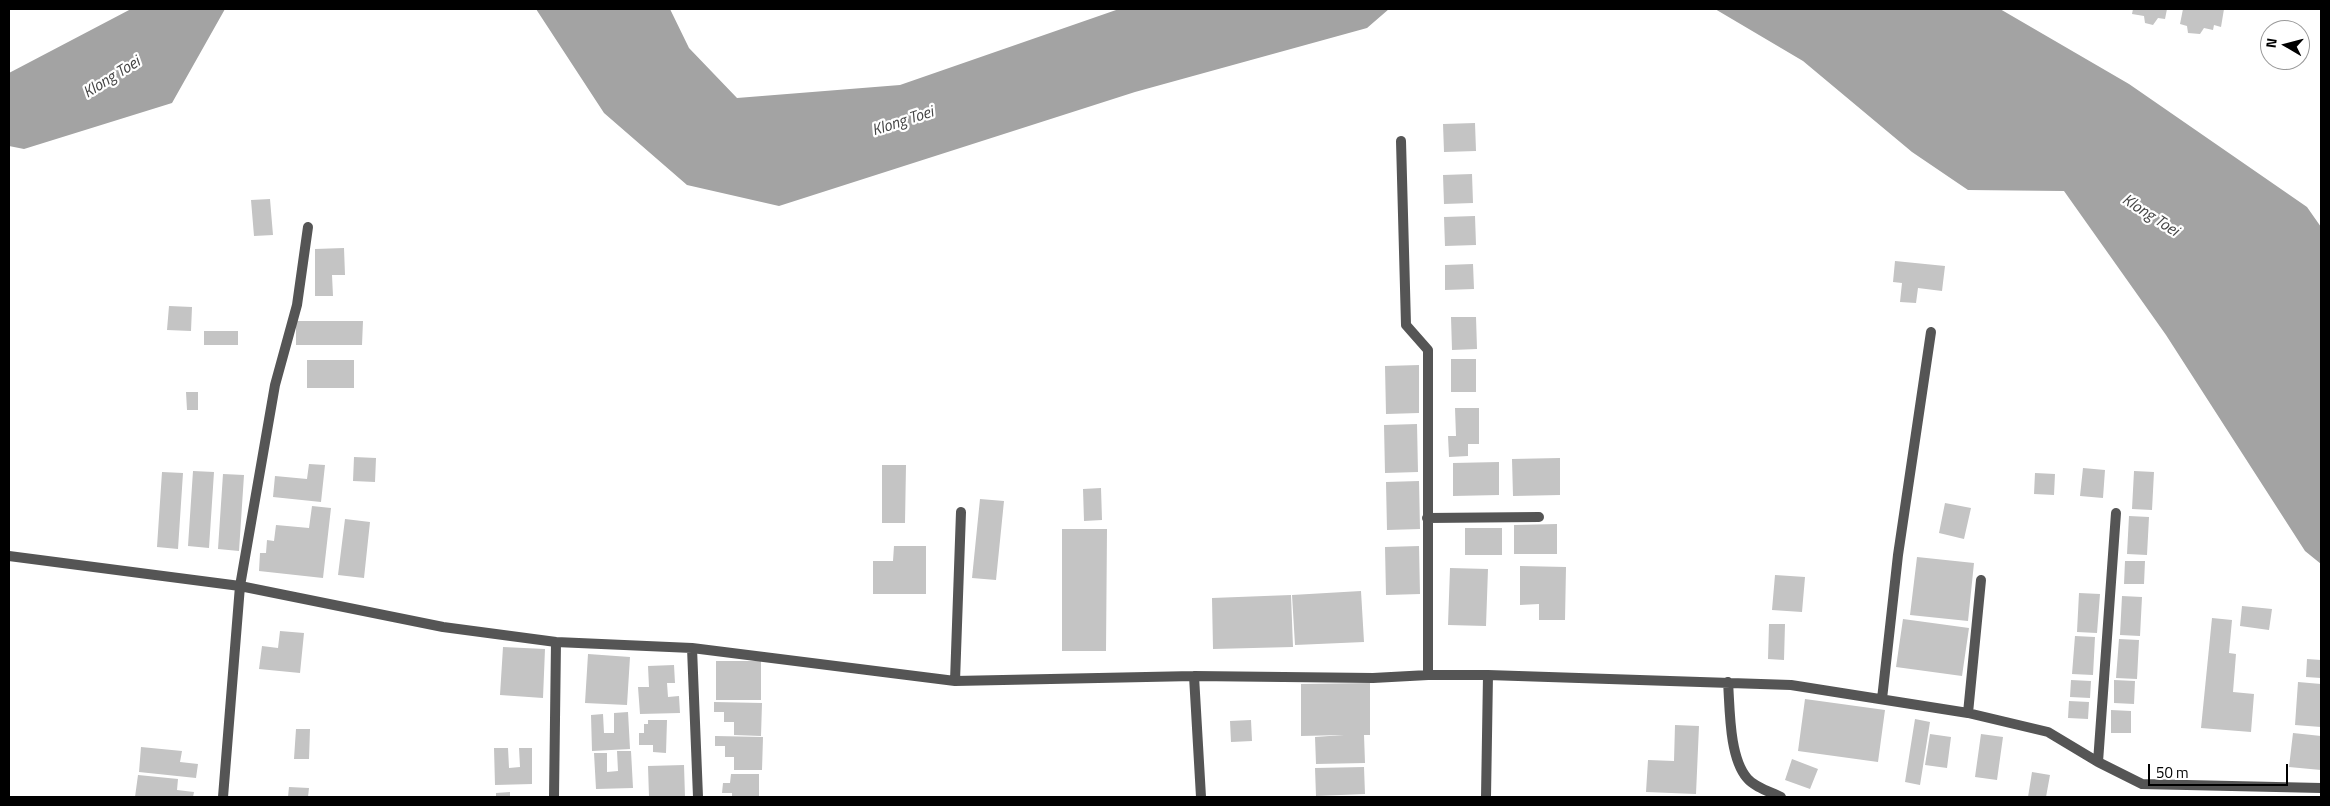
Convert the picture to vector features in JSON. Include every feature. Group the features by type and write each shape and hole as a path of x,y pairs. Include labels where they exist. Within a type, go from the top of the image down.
{"street":[{"path":"1401,140 1406,325 1428,350 1428,675"},
{"path":"223,797 240,586 275,385 298,305 308,227"},
{"path":"1882,699 1898,555 1931,332"},
{"path":"955,681 961,512"},
{"path":"2098,762 2116,513"},
{"path":"1427,518 1539,517"},
{"path":"9,556 240,586 443,628 556,642 692,648 955,681 1194,676 1373,678 1428,675 1488,675 1791,684 1968,713 2048,732 2098,762 2142,784 2279,793 2321,788"},
{"path":"1968,713 1981,580"},
{"path":"554,797 556,642"},
{"path":"692,648 698,797"},
{"path":"1486,797 1488,675"},
{"path":"1194,676 1202,797"},
{"path":"1728,682 1731,722 1737,759 1747,778 1781,797"}],"water":[{"name":"Klong Toei","path":"131,9 225,9 172,103 24,149 9,146 9,73"},
{"name":"Klong Toei","path":"536,9 670,9 689,48 737,98 900,85 1119,9 1389,9 1367,28 1135,92 779,206 687,185 604,113"},
{"name":"Klong Toei","path":"1715,9 2000,9 2129,84 2307,207 2321,227 2321,564 2305,551 2166,335 2064,191 1968,190 1912,152 1803,61"}],"building":[{"path":"2133,9 2167,9 2165,19 2158,18 2153,25 2145,23 2144,16 2132,14"},
{"path":"2183,9 2224,9 2221,27 2214,25 2213,30 2204,28 2200,34 2188,33 2187,26 2180,24"},
{"path":"1475,123 1476,151 1444,152 1443,124"},
{"path":"1472,174 1473,203 1444,204 1443,175"},
{"path":"270,199 273,235 254,236 251,200"},
{"path":"1475,216 1476,245 1445,246 1444,217"},
{"path":"344,248 345,275 332,275 333,296 315,296 315,249"},
{"path":"1895,261 1945,266 1942,291 1918,288 1916,303 1900,302 1902,283 1893,282"},
{"path":"1473,264 1474,289 1445,290 1445,265"},
{"path":"169,306 192,307 191,331 167,330"},
{"path":"1451,317 1476,317 1477,349 1452,350"},
{"path":"296,321 363,321 362,345 296,345"},
{"path":"204,331 238,331 238,345 204,345"},
{"path":"1451,359 1476,359 1476,392 1451,392"},
{"path":"307,360 354,360 354,388 307,388"},
{"path":"1419,365 1419,413 1386,414 1385,366"},
{"path":"186,392 198,392 198,410 187,410"},
{"path":"1455,408 1479,408 1479,444 1468,444 1468,456 1449,457 1448,436 1456,436"},
{"path":"1417,424 1418,472 1385,473 1384,425"},
{"path":"354,457 376,458 375,482 353,481"},
{"path":"1560,458 1560,495 1513,496 1512,459"},
{"path":"1499,462 1499,495 1453,496 1453,463"},
{"path":"309,464 325,465 321,502 273,497 275,476 307,479"},
{"path":"882,465 906,465 905,523 882,523"},
{"path":"2083,468 2105,470 2103,498 2080,496"},
{"path":"193,471 214,472 209,548 188,546"},
{"path":"2134,471 2154,472 2152,510 2132,509"},
{"path":"162,472 183,473 178,549 157,547"},
{"path":"2035,473 2055,474 2054,495 2034,494"},
{"path":"223,474 244,475 239,551 218,549"},
{"path":"1419,481 1420,529 1387,530 1386,482"},
{"path":"1101,488 1102,520 1084,521 1083,489"},
{"path":"980,499 1004,501 996,580 972,578"},
{"path":"1945,503 1971,508 1964,539 1939,533"},
{"path":"312,506 331,508 323,578 259,571 260,553 266,553 267,540 274,541 276,525 309,528"},
{"path":"2129,516 2149,517 2147,555 2127,554"},
{"path":"345,519 370,522 364,578 338,575"},
{"path":"1557,524 1557,554 1514,554 1514,525"},
{"path":"1465,528 1502,528 1502,555 1465,555"},
{"path":"1062,529 1107,529 1106,651 1062,651"},
{"path":"894,546 926,546 926,594 873,594 873,561 893,561"},
{"path":"1419,546 1420,594 1386,595 1385,547"},
{"path":"1917,557 1974,563 1968,621 1910,615"},
{"path":"2125,561 2145,561 2144,584 2124,584"},
{"path":"1520,566 1566,567 1565,620 1539,620 1539,604 1520,605"},
{"path":"1450,568 1488,569 1486,626 1448,625"},
{"path":"1775,575 1805,577 1802,612 1772,610"},
{"path":"1361,591 1364,642 1295,645 1292,595"},
{"path":"2079,593 2100,594 2097,633 2077,632"},
{"path":"1291,595 1293,647 1213,649 1212,598"},
{"path":"2122,596 2142,597 2140,636 2120,635"},
{"path":"2242,606 2272,609 2269,630 2240,626"},
{"path":"2212,618 2232,620 2229,653 2236,654 2233,692 2254,694 2251,732 2201,728"},
{"path":"1903,619 1969,628 1962,676 1896,667"},
{"path":"1769,624 1785,624 1784,660 1768,659"},
{"path":"280,631 304,633 300,673 259,669 262,646 278,648"},
{"path":"2075,636 2095,637 2093,675 2072,674"},
{"path":"2119,639 2139,640 2137,679 2116,678"},
{"path":"503,647 545,649 543,698 500,695"},
{"path":"588,654 630,657 627,705 585,703"},
{"path":"2307,659 2321,660 2321,678 2306,677"},
{"path":"716,661 761,661 761,700 716,700"},
{"path":"674,665 675,683 667,683 668,697 679,696 680,713 640,714 638,687 649,687 648,666"},
{"path":"2071,680 2091,681 2090,698 2070,697"},
{"path":"2114,680 2135,681 2134,704 2114,703"},
{"path":"2298,682 2321,684 2321,727 2295,725"},
{"path":"1370,683 1370,735 1364,735 1365,763 1316,764 1315,737 1344,735 1301,736 1301,684"},
{"path":"1805,699 1885,710 1878,762 1798,751"},
{"path":"2069,701 2089,702 2088,719 2068,718"},
{"path":"714,702 762,703 761,736 734,735 734,722 724,722 724,712 714,712"},
{"path":"2111,710 2131,711 2131,733 2111,733"},
{"path":"628,712 630,749 592,751 591,715 603,714 604,733 614,733 614,713"},
{"path":"1915,719 1930,722 1920,785 1905,782"},
{"path":"648,720 667,720 666,753 653,752 653,745 639,745 639,733 644,733 644,724 648,724"},
{"path":"1251,720 1252,741 1231,742 1230,721"},
{"path":"1675,725 1699,726 1696,794 1646,792 1648,760 1674,761"},
{"path":"296,729 310,729 309,759 294,759"},
{"path":"2293,733 2321,736 2321,770 2289,767"},
{"path":"1930,734 1951,737 1947,768 1925,765"},
{"path":"1981,734 2003,737 1997,780 1975,777"},
{"path":"715,736 763,737 762,770 734,770 734,757 725,757 725,746 715,746"},
{"path":"141,747 182,751 180,762 198,764 196,778 139,772"},
{"path":"494,748 508,748 509,768 520,767 519,748 532,748 532,784 495,785"},
{"path":"617,751 631,751 633,788 596,789 594,753 607,753 607,772 618,771"},
{"path":"1792,759 1818,769 1810,789 1785,780"},
{"path":"684,765 685,797 649,797 648,766"},
{"path":"1364,767 1365,794 1316,796 1315,768"},
{"path":"2032,772 2050,775 2046,797 2028,797"},
{"path":"731,774 759,774 759,797 732,797 732,793 722,793 723,783 730,783"},
{"path":"138,775 178,779 177,790 194,792 193,797 135,797"},
{"path":"289,787 309,788 308,797 288,797"},
{"path":"510,792 510,797 496,797 496,793"}]}
